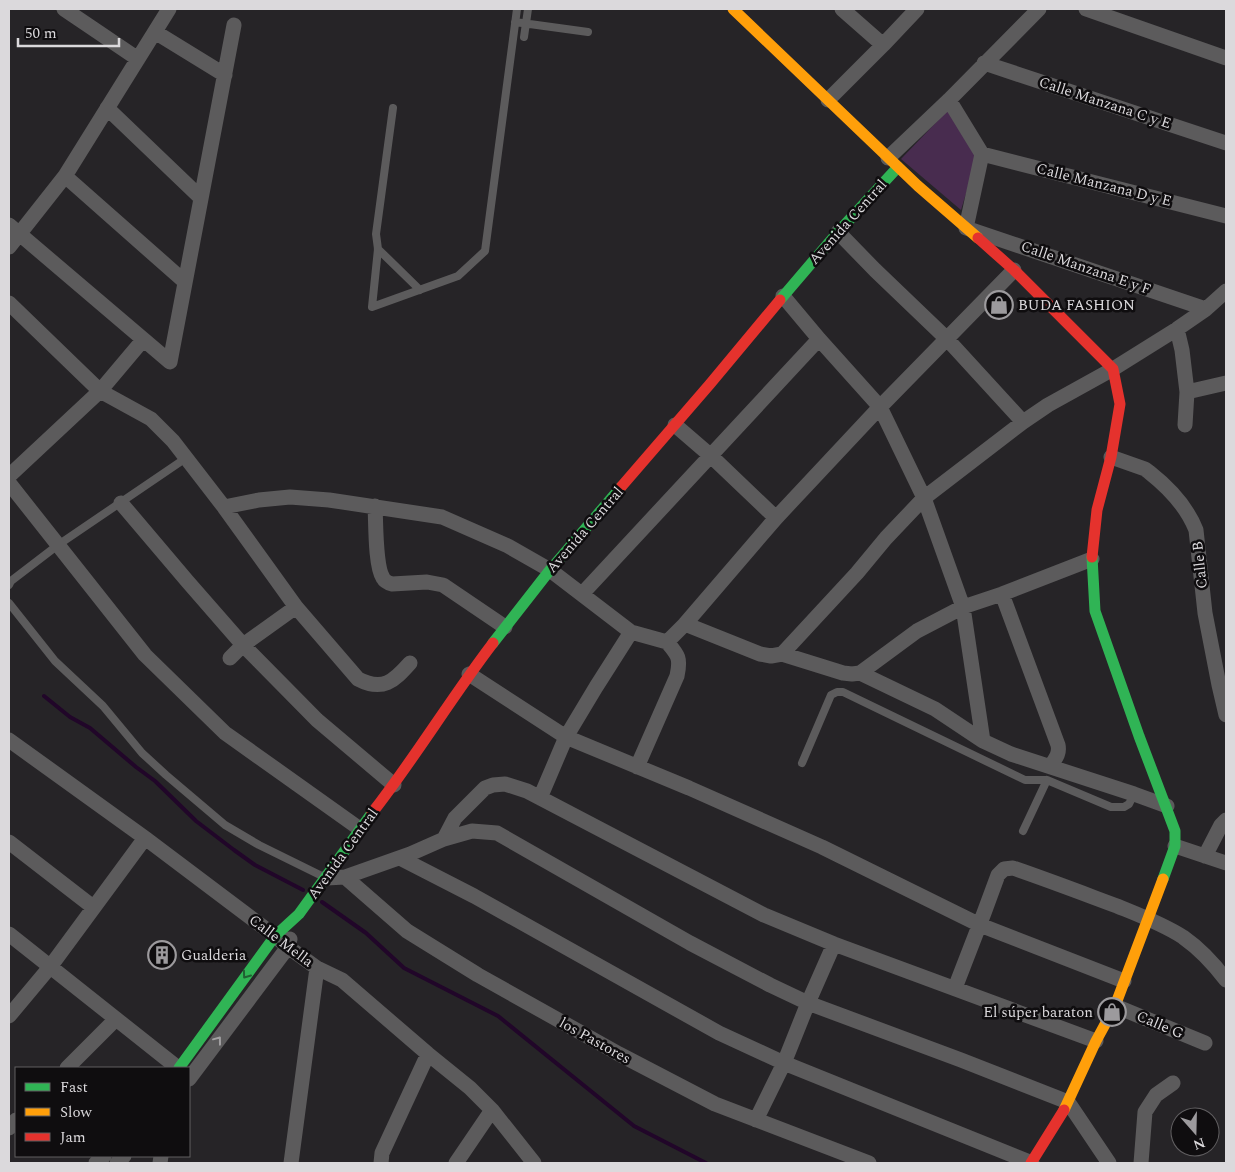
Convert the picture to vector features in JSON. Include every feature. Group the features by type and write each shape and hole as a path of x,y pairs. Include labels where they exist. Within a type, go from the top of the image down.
{"street":[{"path":"64,9 138,59"},
{"path":"9,247 14,230 65,176 169,9"},
{"path":"400,858 482,901 719,1033 784,1063 1032,1163 1063,1112 1096,1041 1115,1006 1175,846 1175,831 1095,611 1092,559 1097,510 1111,457 1120,404 1113,370 1014,270 918,186 733,9"},
{"path":"842,9 883,45"},
{"path":"828,100 917,9"},
{"path":"893,162 984,63 1039,9"},
{"path":"1086,9 1226,58"},
{"path":"14,230 170,362 234,25"},
{"path":"155,32 225,75"},
{"name":"Calle Manzana C y E","path":"984,63 1226,143"},
{"path":"949,100 982,154 966,228"},
{"path":"107,108 201,198"},
{"name":"Calle Manzana D y E","path":"982,154 1226,216"},
{"name":"Avenida Central","path":"179,1067 275,936 298,914 326,878 394,785 469,674 505,627 550,570 838,232 893,162"},
{"path":"65,176 185,282"},
{"name":"Calle Manzana E y F","path":"966,228 1206,308"},
{"path":"838,232 947,339 1023,422"},
{"path":"667,642 685,624 776,518 880,407 1014,270"},
{"path":"782,654 924,498 1023,422 1048,405 1113,370 1177,329 1226,291"},
{"path":"783,296 880,407 924,498 963,607 983,740"},
{"path":"9,303 100,392 151,420 173,441 224,507 296,607 358,679 375,685 390,682 398,677 410,663"},
{"path":"1177,329 1182,350 1187,392 1184,424"},
{"path":"582,594 819,339"},
{"path":"9,476 100,392 143,340"},
{"path":"1187,392 1226,383"},
{"path":"675,425 711,456 776,518"},
{"name":"Calle B","path":"1111,457 1149,472 1174,495 1194,523 1205,613 1226,714"},
{"path":"9,482 145,655 225,733 360,829"},
{"path":"224,507 259,500 290,497 376,506 442,517 508,546 550,570 631,632 667,642 678,656 680,665 677,676 637,767"},
{"path":"121,503 244,644 318,720 394,785"},
{"path":"376,506 378,562 382,576 388,583 427,582 443,585 505,627"},
{"path":"860,674 918,630 963,607 1092,559"},
{"path":"1002,594 1058,745 1058,756 1049,773"},
{"path":"230,658 244,644 296,607"},
{"path":"685,624 760,654 771,656 782,654 843,673 860,674 935,709 983,740 1049,773 1134,794 1167,806"},
{"path":"540,798 566,738 631,632"},
{"path":"469,674 566,738 688,788 822,847 980,925 1124,981"},
{"name":"Calle Mella","path":"9,740 145,838 317,968 342,980 470,1088 492,1110 534,1163"},
{"path":"444,839 456,818 485,788 505,784 527,791 764,915 834,944 1096,1041"},
{"path":"1205,856 1220,825 1226,820"},
{"path":"326,878 345,877 400,858 444,839 472,831 497,833 690,944 808,1003 1068,1102 1109,1163"},
{"path":"9,1016 50,966 145,838"},
{"path":"9,842 92,908"},
{"path":"1175,846 1226,863"},
{"path":"955,988 998,874 1004,869 1013,868 1061,884 1148,919 1182,936 1200,950 1215,965 1226,980"},
{"name":"los Pastores","path":"345,877 407,931 478,975 628,1059 715,1104 868,1163"},
{"name":"Avenida Central","path":"190,1078 288,947 298,914"},
{"path":"9,934 177,1067"},
{"path":"756,1120 784,1063 834,944"},
{"path":"291,1163 317,968"},
{"name":"Calle G","path":"1115,1006 1205,1043"},
{"path":"68,1067 116,1019"},
{"path":"381,1163 382,1153 428,1054"},
{"path":"1141,1163 1145,1112 1156,1095 1173,1083"},
{"path":"456,1163 492,1110"}],"lane":[{"path":"393,108 376,234 378,249 372,307 458,276 485,251 517,9"},
{"path":"524,37 528,9"},
{"path":"515,22 588,32"},
{"path":"378,249 420,290"},
{"path":"9,585 11,581 58,545 186,458"},
{"path":"9,602 55,661 103,706 142,753 166,775 225,825 259,845 326,878"},
{"path":"802,763 831,695 843,692 1025,780 1049,773"},
{"path":"1023,831 1049,773"}],"shaded area":[{"path":"948,110 977,157 961,210 901,159"}],"waterway":[{"path":"44,696 70,717 90,728 155,781 196,821 234,850 255,865 303,890"},
{"path":"322,902 366,933 404,968 498,1016 634,1126 706,1163"}],"traffic: fast":[{"path":"780,300 838,232 898,167"},
{"path":"493,643 550,570 621,487"},
{"path":"1092,557 1095,611 1175,831 1175,846 1163,879"},
{"path":"180,1067 275,936 299,914 372,813"}],"traffic: slow":[{"path":"733,9 918,186 978,238"},
{"path":"1064,1110 1096,1041 1115,1006 1163,879"}],"traffic: jam":[{"path":"978,238 1014,270 1113,369 1120,404 1111,457 1097,510 1092,557"},
{"path":"621,487 780,300"},
{"path":"372,813 493,643"},
{"path":"1031,1163 1064,1110"}],"place":[{"name":"BUDA FASHION","path":"999,305"},
{"name":"Gualderia","path":"162,955"},
{"name":"El súper baraton","path":"1112,1012"}]}
